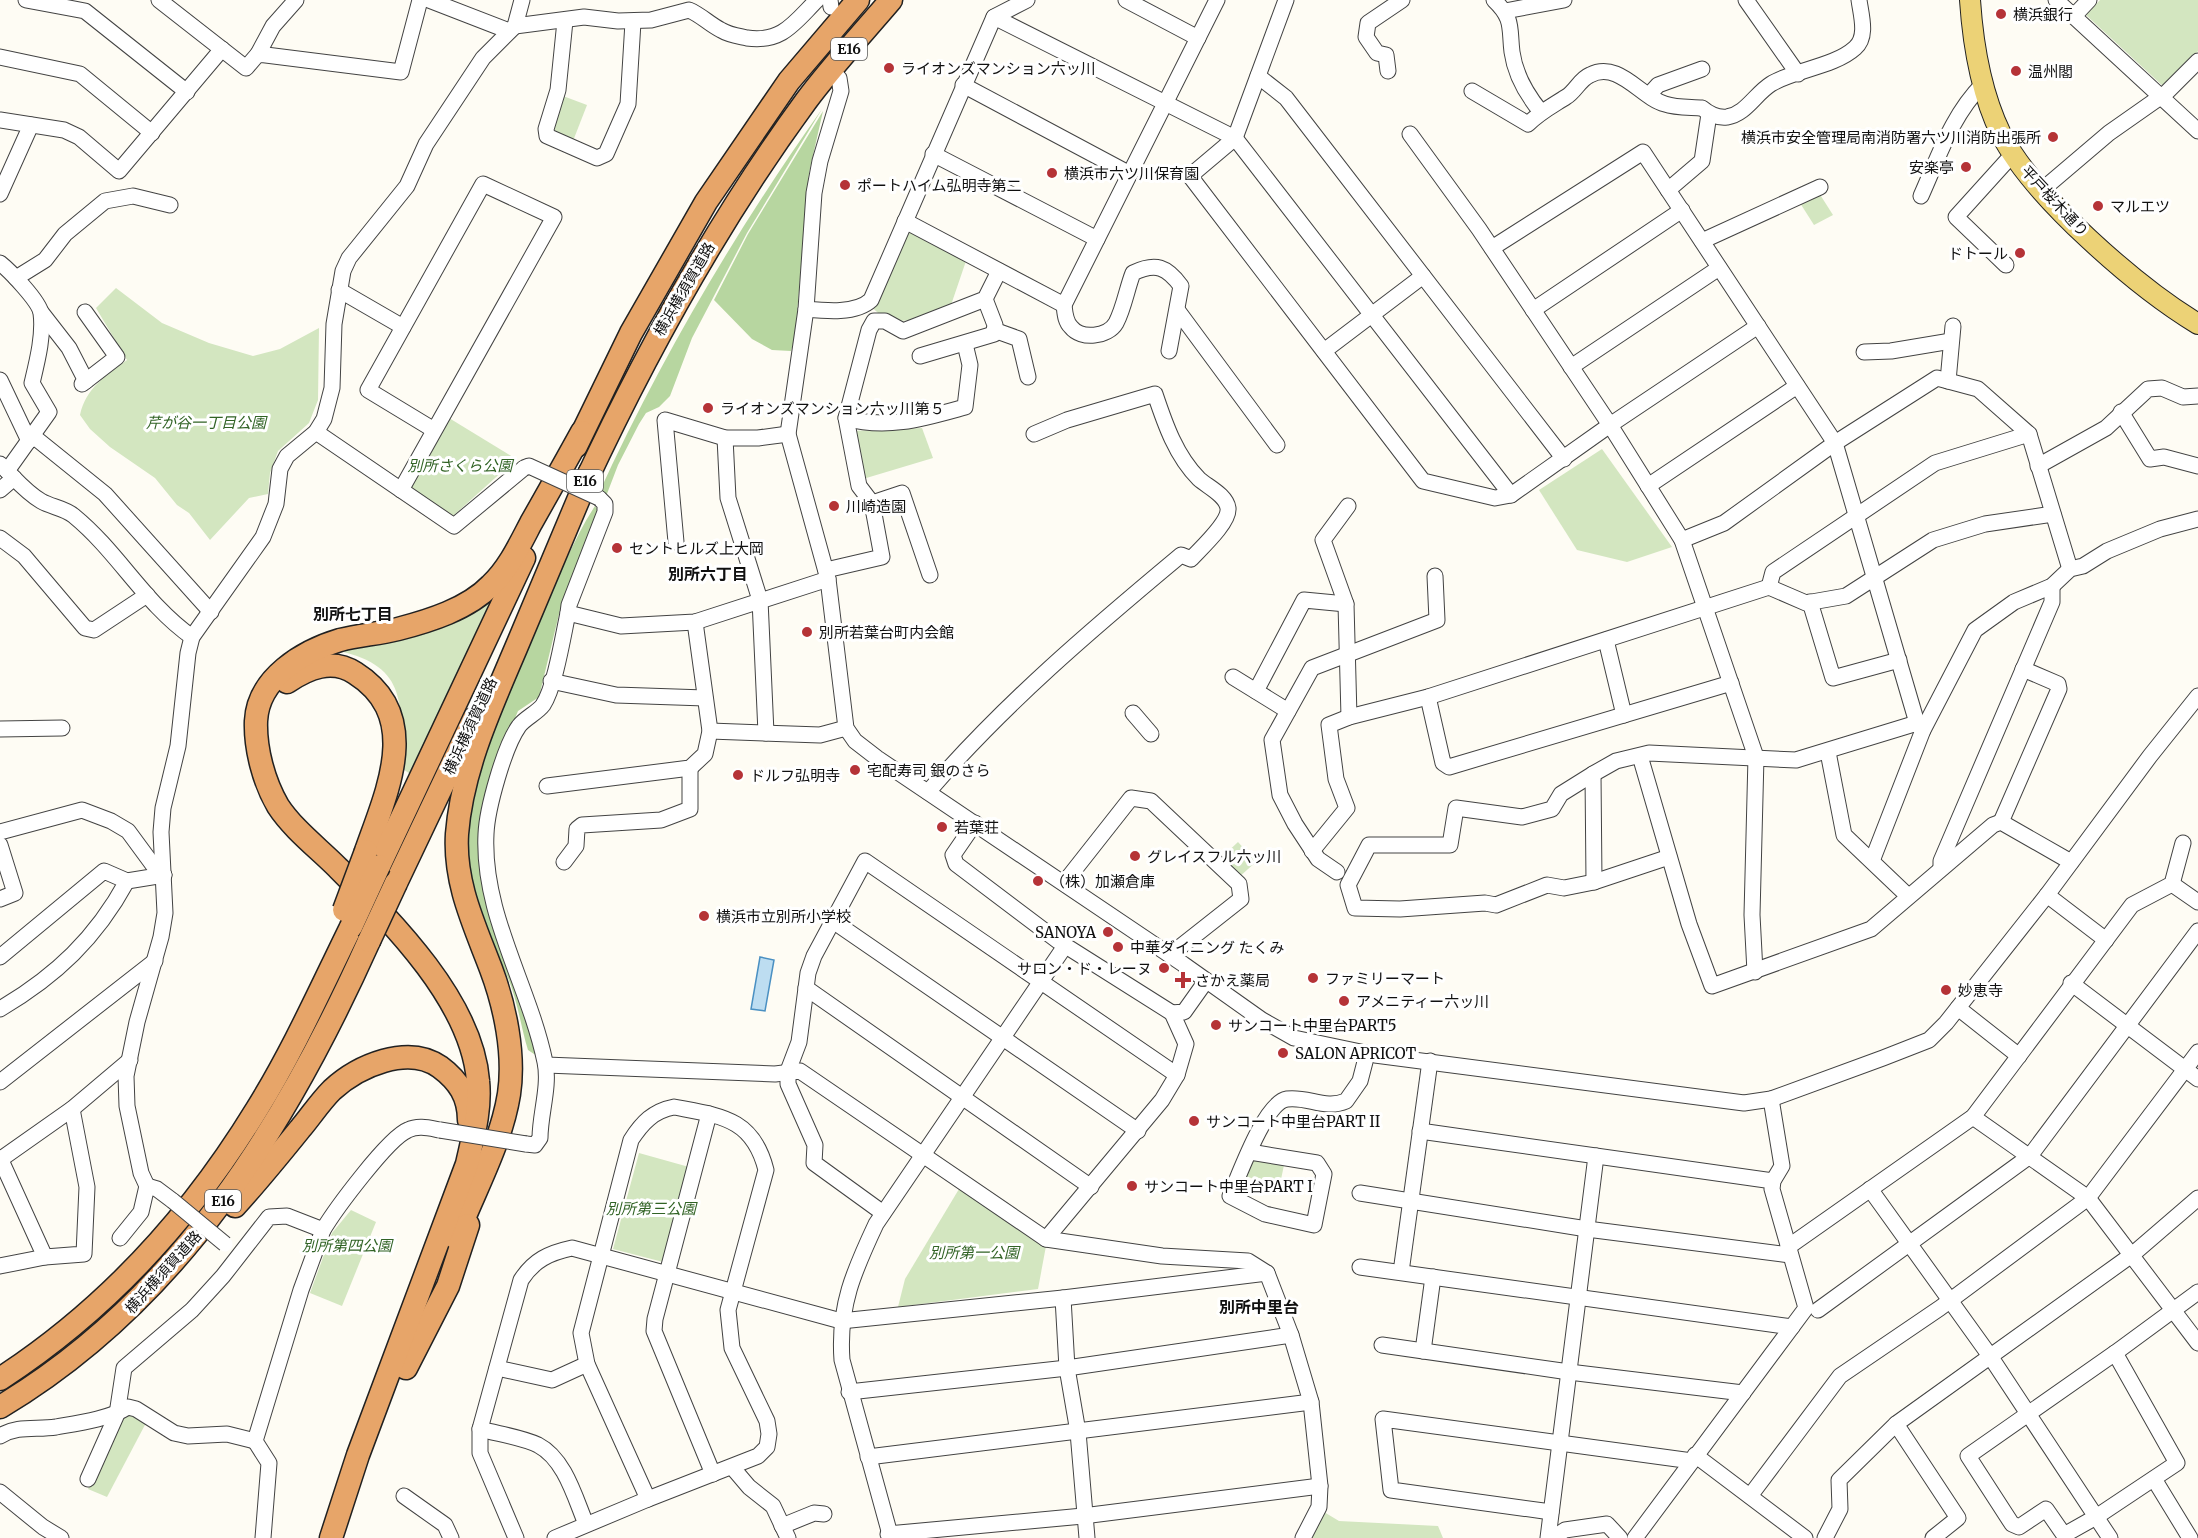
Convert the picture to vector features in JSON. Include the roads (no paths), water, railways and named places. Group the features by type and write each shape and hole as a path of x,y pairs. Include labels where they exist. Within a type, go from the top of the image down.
{"highway":[{"name":"横浜横須賀道路","path":"0,1379 28,1361 104,1300 169,1231 231,1151 292,1047 373,858 631,333 706,202 789,81 858,0"},
{"name":"横浜横須賀道路","path":"3,1405 86,1347 155,1283 221,1204 279,1118 315,1056 590,472 651,348 706,249 763,161 808,98 891,0"},
{"path":"475,1167 478,1081 472,1046 459,1016 437,980 414,950 279,807 261,767 256,719 266,691 280,671 306,654 340,640 398,629 450,612 491,585 512,559 582,432"},
{"path":"475,1167 509,1094 511,1063 501,1004 463,897 458,872 458,833 465,788 484,722 590,472"},
{"path":"331,1538 351,1474 399,1366 466,1193 492,1120 492,1092 485,1044 470,1008 423,943 294,810 275,775 266,726 282,685 306,669 329,664 360,675 386,702 394,724 394,752 373,858"},
{"path":"155,1283 206,1239 333,1090 359,1072 387,1059 414,1057 438,1065 454,1078 467,1097 475,1167"},
{"path":"344,1538 399,1366"}],"main road":[{"name":"平戸桜木通り","path":"1970,0 1972,30 1983,84 2001,133 2013,154 2042,190 2120,265 2198,324"}],"street":[{"path":"26,0 85,11 187,92"},
{"path":"159,0 246,68 258,54 273,26 296,0"},
{"path":"258,54 401,72 420,0"},
{"path":"429,0 512,29 598,16 633,22 651,21 689,10 734,36 761,39 775,37 785,31 816,0"},
{"path":"120,1238 141,1212 147,1186 141,1173 128,1106 126,1076 137,1022 165,913 161,832 163,808 178,746 184,672 192,638 263,537 274,513 280,469 287,456 316,432 328,407 332,388 334,324 339,291 349,258 407,186 426,144 483,58 512,29 522,0"},
{"path":"806,309 854,309 864,306 871,300 994,17 1027,0"},
{"path":"1126,0 1198,38"},
{"path":"1169,351 1181,286 1172,274 1160,267 1146,266 1133,273 1116,324 1105,333 1080,334 1072,328 1066,318 1064,305 1217,0"},
{"path":"1286,0 1235,138 1190,176 1423,481 1495,498 1511,495 1610,425 1758,326"},
{"path":"1388,71 1386,55 1377,53 1366,37 1368,23 1402,0"},
{"path":"1746,0 1798,74"},
{"path":"1472,91 1528,124 1541,112 1568,96 1589,75 1602,72 1613,74 1640,87 1664,104 1702,108 1709,114 1726,117 1739,113 1771,83 1798,74 1856,48 1863,37 1859,0"},
{"path":"2056,0 2198,130"},
{"path":"2074,16 2089,0"},
{"path":"1541,112 1526,93 1512,53 1512,30 1500,5 1554,1"},
{"path":"994,17 1235,138 1511,495"},
{"path":"565,21 558,90 546,129 547,136 597,158 606,154 628,104 633,22"},
{"path":"0,120 64,130 79,137 120,171 222,49"},
{"path":"0,57 80,74 152,133"},
{"path":"2042,190 2109,133 2162,97 2198,60"},
{"path":"1649,95 1658,85 1702,69"},
{"path":"1258,76 1286,98 1564,459"},
{"path":"839,78 841,91 820,160 811,216 806,309 788,434 827,575 846,728 855,741 877,758 1170,955 1262,1020 1294,1038 1366,1054 1735,1103 1771,1099 1929,1040 1958,1008 2048,895 2070,862 2198,696"},
{"path":"1921,196 1957,114 1983,84"},
{"path":"963,85 1130,174"},
{"path":"1668,190 1702,161 1709,114"},
{"path":"0,194 31,125"},
{"path":"1410,134 1492,248 1610,425 1682,540 1756,757 1752,915 1755,972"},
{"path":"1492,248 1643,152 1835,443 1920,726"},
{"path":"933,154 1098,238"},
{"path":"2006,265 1956,217 2013,154"},
{"path":"401,490 554,218 483,183 368,390 434,430"},
{"path":"1702,242 1821,187"},
{"path":"16,278 45,260 65,234 105,201 133,196 170,205"},
{"path":"1533,310 1682,210"},
{"path":"905,221 1064,305"},
{"path":"0,263 16,278 69,348 84,382 117,357 85,312"},
{"path":"1571,367 1719,268"},
{"path":"874,321 885,321 903,331 985,299 999,271"},
{"path":"1324,351 1422,276"},
{"path":"339,291 403,327"},
{"path":"920,356 994,334 985,299"},
{"path":"864,306 874,321"},
{"path":"1178,311 1277,445"},
{"path":"0,490 7,471 50,412 32,382 38,360 41,312"},
{"path":"568,609 621,626 695,622 882,557 872,503 859,486 846,418 869,330 874,321"},
{"path":"994,330 1019,339 1028,377"},
{"path":"1864,352 1892,351 1952,333 1948,381"},
{"path":"846,418 865,424 912,422 965,407 970,365 965,344"},
{"path":"1682,540 1724,523 1835,443 1937,378 1978,389 2029,434 2070,569"},
{"path":"0,380 31,438 105,494 211,612"},
{"path":"1648,486 1797,386"},
{"path":"2038,466 2106,428 2148,389 2162,388 2183,397 2198,396"},
{"path":"928,792 1009,704 1065,651 1181,555 1191,559 1225,521 1228,508 1224,499 1199,479 1183,459 1174,444 1155,394 1067,420 1034,434"},
{"path":"2121,412 2150,459 2164,457 2198,466"},
{"path":"676,545 665,420 725,438 758,438 788,434"},
{"path":"255,1441 297,1300 323,1230 385,1149 400,1134 423,1126 525,1144 535,1145 540,1138 546,1065 524,987 492,903 486,856 486,834 490,802 513,739 519,726 543,705 568,609 605,513 605,504 599,498 529,466 454,526 316,432"},
{"path":"1769,587 1773,572 1935,463 2029,434"},
{"path":"725,438 728,498 760,600 766,733"},
{"path":"7,471 24,490 43,502 72,514 99,540 167,620 192,638"},
{"path":"872,503 902,493 930,575"},
{"path":"1348,506 1323,540 1346,604 1349,717"},
{"path":"1312,851 1347,808 1336,779 1329,725 1349,717 1428,697 1769,587 1810,602 1846,596 1933,540 1985,524 2053,514"},
{"path":"1872,861 1920,726 1975,630 2014,602 2052,586 2070,569 2084,566 2107,551 2160,529 2198,519"},
{"path":"0,538 24,556 85,628 94,630 147,596"},
{"path":"1336,872 1318,860 1280,795 1272,740 1312,668 1437,620 1435,576"},
{"path":"1941,868 1941,861 2052,602 2052,586"},
{"path":"1256,691 1304,600 1346,604"},
{"path":"1810,602 1833,678 1899,660"},
{"path":"547,786 690,768 705,754 710,731 695,622"},
{"path":"1606,640 1624,715"},
{"path":"1640,756 1669,857 1712,986 1871,929 1993,825 2001,822 2059,689 2058,684 2023,669"},
{"path":"1233,677 1288,711"},
{"path":"551,681 616,695 705,698"},
{"path":"1428,697 1443,763 1449,767 1731,683"},
{"path":"1133,713 1151,734"},
{"path":"1669,857 1594,882 1564,888 1547,885 1496,905 1485,903 1400,909 1355,908 1348,885 1369,845 1450,845 1456,808 1522,817 1552,808 1561,794 1616,761 1649,753 1796,760 1920,726"},
{"path":"0,729 62,728"},
{"path":"710,731 820,735 846,728"},
{"path":"1828,752 1844,835 1908,896"},
{"path":"564,862 576,846 577,829 582,825 661,820 690,809 690,768"},
{"path":"1593,774 1594,882"},
{"path":"1064,884 1131,798 1151,801 1239,884 1241,899 1170,955"},
{"path":"0,832 82,810 111,821 128,831 153,865 164,875"},
{"path":"2001,822 2070,862"},
{"path":"975,823 953,855 956,864 1065,946 1172,1013 1186,1044 1177,1075 1162,1100 1046,1239"},
{"path":"1360,1193 1587,1228 1789,1251 1870,1189 1973,1117 2132,905 2172,884 2183,843"},
{"path":"0,845 15,893 0,899"},
{"path":"884,1213 814,1163 815,1145 788,1084 788,1071 799,1042 806,988 814,956 865,861 1042,980 1177,1075"},
{"path":"0,957 104,871 127,881 164,875"},
{"path":"0,1009 36,988 77,950 109,914 127,881"},
{"path":"2172,884 2198,902"},
{"path":"2048,895 2106,940"},
{"path":"833,921 1004,1036 1138,1131"},
{"path":"1635,1538 1743,1393 1805,1318 1910,1245 2030,1156 2198,932"},
{"path":"1065,946 884,1213 855,1269 841,1321 842,1360 890,1536 1083,1516 1320,1486"},
{"path":"0,1082 154,961"},
{"path":"1172,1013 1184,1012 1206,981"},
{"path":"2072,983 2198,1079"},
{"path":"806,988 1090,1186"},
{"path":"1958,1008 2019,1056"},
{"path":"1750,1496 1840,1376 1950,1301 2088,1198 2198,1052"},
{"path":"1250,1152 1317,1164 1324,1174 1314,1225 1265,1214 1230,1196 1250,1152 1270,1110 1278,1103 1288,1099 1326,1105 1347,1101 1360,1081 1366,1054"},
{"path":"45,1257 0,1159 72,1109 130,1060"},
{"path":"1401,1272 1430,1061"},
{"path":"546,1065 775,1074 800,1071 1046,1239 1162,1256 1248,1261 1267,1273 1291,1335 1311,1402 1320,1486 1319,1507 1303,1538"},
{"path":"1771,1099 1782,1166 1773,1181 1772,1190 1806,1308 1805,1318"},
{"path":"555,1538 758,1456 767,1447 770,1434 767,1421 732,1348 728,1310 766,1170 760,1149 750,1133 734,1122 674,1107 662,1110 639,1127 631,1140 581,1333 587,1364 648,1499"},
{"path":"0,1266 45,1257 84,1254 87,1187 72,1109"},
{"path":"709,1114 655,1318 654,1331 713,1474"},
{"path":"1973,1117 2088,1198 2133,1254 2198,1343"},
{"path":"1420,1131 1773,1181"},
{"path":"1548,1538 1596,1156"},
{"path":"147,1186 157,1189 239,1255"},
{"path":"1870,1189 1990,1356 2110,1538"},
{"path":"1825,1538 1840,1509 1839,1480 1896,1424 2133,1254 2198,1198"},
{"path":"88,1479 117,1414 124,1368 192,1310 269,1217 287,1216 323,1230"},
{"path":"516,1538 480,1453 480,1429 521,1280 531,1265 550,1253 572,1248 841,1321 1063,1298 1267,1273"},
{"path":"1360,1267 1578,1299 1805,1318"},
{"path":"1423,1351 1433,1277"},
{"path":"2115,1353 2177,1463 2096,1517 2064,1534 2046,1509 2019,1527 2012,1524 1968,1456 2115,1353 2175,1311 2198,1292"},
{"path":"1063,1298 1067,1368 1078,1431 1083,1516 1087,1538"},
{"path":"849,1392 1067,1368 1291,1335"},
{"path":"1382,1345 1569,1372 1743,1393"},
{"path":"496,1368 552,1380 587,1364"},
{"path":"868,1457 1311,1402"},
{"path":"0,1436 27,1427 54,1427 117,1414 129,1407 174,1433 188,1436 227,1434 255,1441 269,1464 263,1538"},
{"path":"1551,1512 1392,1490 1383,1419 1693,1458 1750,1496 1804,1538"},
{"path":"1896,1424 1958,1518 1933,1538"},
{"path":"480,1429 537,1445 553,1456 586,1524"},
{"path":"732,1467 749,1487 773,1506 785,1532 814,1513 824,1514"},
{"path":"2154,1479 2190,1538"},
{"path":"404,1496 445,1525 451,1538"},
{"path":"2,1499 61,1538"},
{"path":"1553,1538 1565,1530 1607,1524 1620,1538"}],"water":[{"path":"760,957 774,960 765,1011 751,1009"}],"place":[{"name":"横浜銀行","path":"2001,14"},
{"name":"ライオンズマンション六ッ川","path":"889,68"},
{"name":"温州閣","path":"2016,71"},
{"name":"横浜市安全管理局南消防署六ツ川消防出張所","path":"2053,137"},
{"name":"安楽亭","path":"1966,167"},
{"name":"横浜市六ツ川保育園","path":"1052,173"},
{"name":"ポートハイム弘明寺第二","path":"845,185"},
{"name":"マルエツ","path":"2098,206"},
{"name":"ドトール","path":"2020,253"},
{"name":"ライオンズマンション六ッ川第５","path":"708,408"},
{"name":"川崎造園","path":"834,506"},
{"name":"セントヒルズ上大岡","path":"617,548"},
{"name":"別所若葉台町内会館","path":"807,632"},
{"name":"宅配寿司 銀のさら","path":"855,770"},
{"name":"ドルフ弘明寺","path":"738,775"},
{"name":"若葉荘","path":"942,827"},
{"name":"グレイスフル六ッ川","path":"1135,856"},
{"name":"（株）加瀬倉庫","path":"1038,881"},
{"name":"横浜市立別所小学校","path":"704,916"},
{"name":"SANOYA","path":"1108,932"},
{"name":"中華ダイニング たくみ","path":"1118,947"},
{"name":"サロン・ド・レーヌ","path":"1164,968"},
{"name":"ファミリーマート","path":"1313,978"},
{"name":"さかえ薬局","path":"1183,980"},
{"name":"妙恵寺","path":"1946,990"},
{"name":"アメニティー六ッ川","path":"1344,1001"},
{"name":"サンコート中里台PART5","path":"1216,1025"},
{"name":"SALON APRICOT","path":"1283,1053"},
{"name":"サンコート中里台PART II","path":"1194,1121"},
{"name":"サンコート中里台PART I","path":"1132,1186"}],"district":[{"name":"別所六丁目","path":"708,574"},
{"name":"別所七丁目","path":"353,614"},
{"name":"別所中里台","path":"1259,1307"}],"park label":[{"name":"芹が谷一丁目公園","path":"206,422"},
{"name":"別所さくら公園","path":"460,465"},
{"name":"別所第三公園","path":"651,1208"},
{"name":"別所第四公園","path":"347,1245"},
{"name":"別所第一公園","path":"974,1252"}]}
